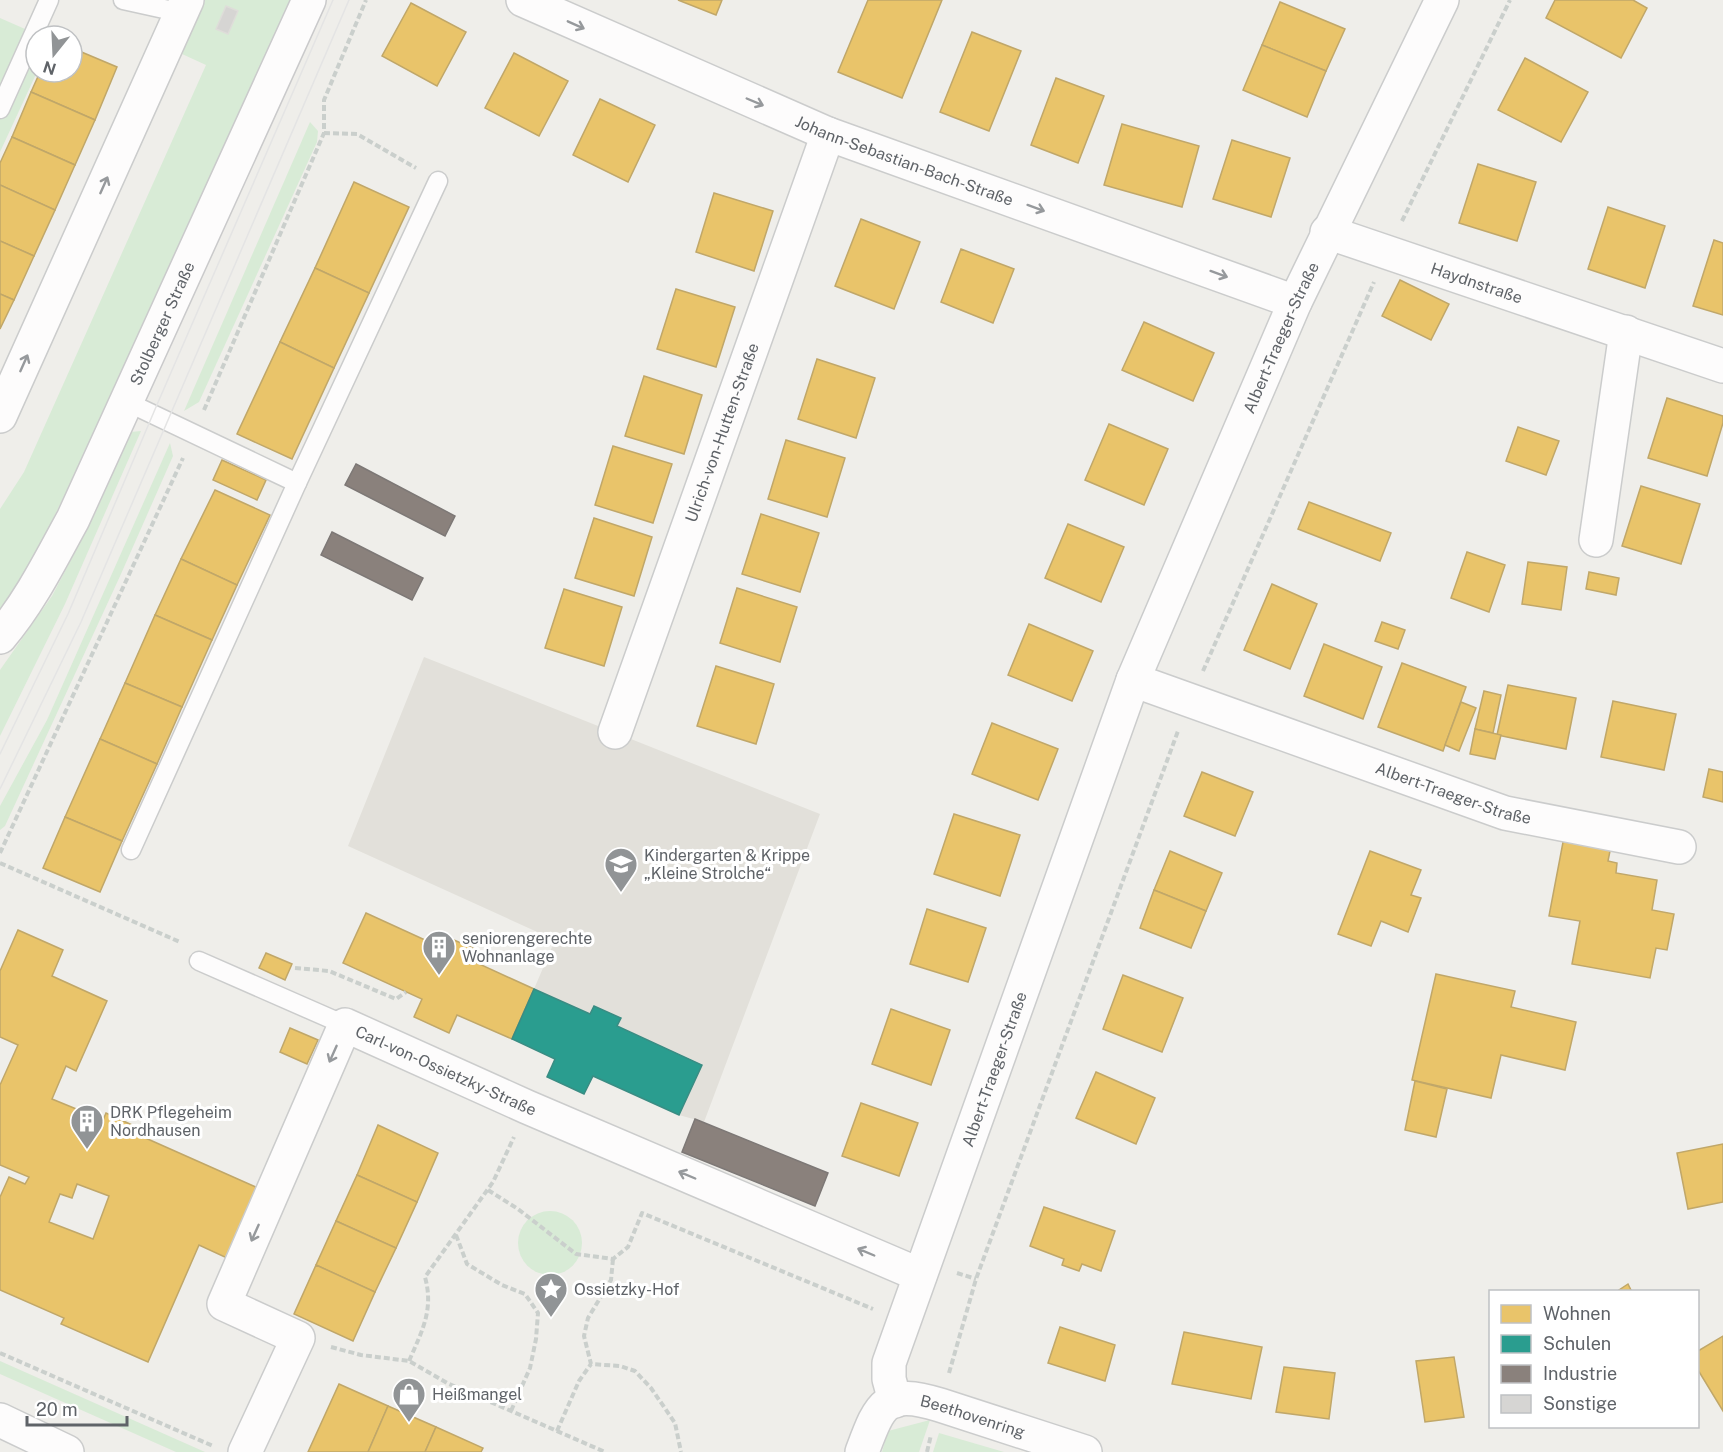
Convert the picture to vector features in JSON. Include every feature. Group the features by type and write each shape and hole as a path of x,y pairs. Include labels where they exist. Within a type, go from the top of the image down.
{"street":[{"name":"Stolberger Straße","path":"0,638 12,624 30,595 73,519 309,0"},
{"name":"Johann-Sebastian-Bach-Straße","path":"523,0 828,134 1295,302"},
{"name":"Albert-Traeger-Straße","path":"895,1401 889,1379 890,1363 1133,680 1295,302 1327,232 1442,0"},
{"path":"0,416 184,6"},
{"name":"Ulrich-von-Hutten-Straße","path":"615,732 828,134"},
{"name":"Haydnstraße","path":"1327,232 1723,366"},
{"path":"1596,540 1626,332"},
{"name":"Albert-Traeger-Straße","path":"1133,680 1505,813 1679,847"},
{"name":"Carl-von-Ossietzky-Straße","path":"298,1338 224,1304 345,1024 527,1107 920,1275"},
{"path":"231,1450 298,1338"},
{"name":"Beethovenring","path":"895,1401 906,1397 916,1398 1085,1452"},
{"path":"862,1452 879,1410 895,1401"},
{"path":"0,1420 67,1452"}],"lane":[{"path":"0,109 49,0"},
{"path":"123,0 184,6"},
{"path":"131,850 297,483 438,181"},
{"path":"126,402 297,483"},
{"path":"199,960 345,1024"}],"path":[{"path":"0,853 194,433 324,133 324,100 366,0"},
{"path":"940,1405 976,1280 1189,701 1387,252 1510,0"},
{"path":"324,133 357,134 438,181"},
{"path":"0,863 192,948 199,960"},
{"path":"296,968 329,971 396,999 406,992"},
{"path":"409,1361 425,1326 430,1294 425,1277 488,1190 527,1107"},
{"path":"488,1190 518,1209 576,1254 613,1259"},
{"path":"558,1431 579,1381 591,1364 584,1336 588,1318 611,1280 613,1259 627,1247 642,1213 904,1322"},
{"path":"456,1235 467,1264 502,1285 525,1294 538,1313 530,1368 511,1411"},
{"path":"298,1338 362,1355 409,1361 447,1383 605,1452"},
{"path":"0,1353 231,1450"},
{"path":"591,1364 620,1366 635,1371 651,1388 675,1423 681,1452"}],"shaded area":[{"name":"Kindergarten & Krippe „Kleine Strolche“","path":"424,657 820,814 704,1122 679,1115 702,1064 617,1026 621,1018 594,1006 590,1014 534,989 555,940 348,846"}],"green space":[{"path":"205,0 296,0 125,372 24,578 0,609 0,509 24,472 206,65 182,54"},
{"path":"0,18 24,29 24,84 31,84 0,152"},
{"path":"310,122 318,131 317,142 199,402 184,411"},
{"path":"141,431 65,604 0,736 0,670 52,596 94,516 131,432"},
{"path":"170,443 173,456 5,826 0,830 0,806 47,720"},
{"path":"550,1211 568,1217 576,1225 582,1243 576,1261 568,1269 550,1275 532,1269 524,1261 518,1243 524,1225 532,1217"},
{"path":"0,1361 205,1452 176,1452 0,1374"},
{"path":"930,1420 919,1452 882,1452 888,1431"},
{"path":"939,1433 1004,1452 933,1452"}],"building: Wohnen":[{"path":"678,0 722,0 716,15"},
{"path":"868,0 942,0 902,98 838,72"},
{"path":"1555,0 1633,0 1647,8 1621,58 1546,18"},
{"path":"1280,2 1345,29 1326,71 1262,45"},
{"path":"411,3 466,32 437,86 382,56"},
{"path":"972,32 1021,51 989,131 940,112"},
{"path":"1262,45 1326,71 1307,117 1243,90"},
{"path":"84,53 117,67 95,120 31,92 35,84 84,84"},
{"path":"514,53 568,81 539,136 485,108"},
{"path":"1525,58 1588,92 1561,142 1498,110"},
{"path":"1056,78 1104,96 1078,163 1031,145"},
{"path":"31,92 95,120 75,165 12,137"},
{"path":"600,99 655,125 628,182 573,155"},
{"path":"1122,124 1199,146 1182,207 1104,185"},
{"path":"12,137 75,165 55,210 0,185 0,163"},
{"path":"1232,140 1290,158 1271,217 1213,199"},
{"path":"1478,164 1536,182 1517,241 1459,223"},
{"path":"354,182 409,207 369,293 315,268"},
{"path":"0,185 55,210 34,256 0,241"},
{"path":"714,193 773,211 754,271 696,252"},
{"path":"1608,207 1665,226 1645,288 1588,269"},
{"path":"861,219 920,242 894,309 835,286"},
{"path":"1714,240 1723,243 1723,315 1693,306"},
{"path":"0,241 34,256 14,300 0,294"},
{"path":"961,249 1014,269 993,323 941,302"},
{"path":"315,268 369,293 334,368 280,342"},
{"path":"1400,280 1449,304 1431,340 1382,316"},
{"path":"676,289 735,307 716,367 657,349"},
{"path":"0,294 14,300 0,329"},
{"path":"1144,322 1214,353 1193,401 1122,370"},
{"path":"280,342 334,368 292,459 237,434"},
{"path":"817,359 875,378 856,438 798,419"},
{"path":"644,376 702,395 684,454 625,436"},
{"path":"1667,398 1723,416 1723,423 1707,476 1648,458"},
{"path":"1109,424 1168,449 1144,505 1085,480"},
{"path":"1518,427 1559,441 1546,475 1506,461"},
{"path":"786,440 845,458 827,517 768,499"},
{"path":"613,446 672,464 653,523 595,505"},
{"path":"222,460 266,480 257,500 213,480"},
{"path":"1641,486 1700,504 1681,564 1622,546"},
{"path":"215,490 270,515 237,585 181,559"},
{"path":"1309,502 1391,533 1380,561 1298,529"},
{"path":"761,514 819,533 800,592 742,574"},
{"path":"594,518 652,537 634,596 575,578"},
{"path":"1068,524 1124,547 1101,602 1045,578"},
{"path":"1467,552 1505,565 1489,612 1451,598"},
{"path":"181,559 237,585 212,640 155,615"},
{"path":"1528,562 1567,567 1561,610 1522,604"},
{"path":"1589,572 1619,578 1616,595 1586,589"},
{"path":"1272,584 1317,604 1290,669 1244,650"},
{"path":"737,588 797,607 780,662 720,643"},
{"path":"564,589 622,607 604,666 545,648"},
{"path":"155,615 212,640 182,707 125,683"},
{"path":"1382,622 1405,630 1398,649 1375,641"},
{"path":"1029,624 1093,651 1072,701 1008,675"},
{"path":"1324,644 1382,667 1363,719 1304,696"},
{"path":"1402,663 1466,687 1443,751 1378,727"},
{"path":"716,666 774,684 756,744 697,726"},
{"path":"125,683 182,707 157,764 100,739"},
{"path":"1508,685 1576,698 1566,749 1497,735"},
{"path":"1484,691 1501,695 1493,733 1475,729"},
{"path":"1613,701 1676,714 1664,770 1601,757"},
{"path":"1461,702 1476,708 1459,751 1445,745"},
{"path":"992,723 1058,749 1038,800 972,774"},
{"path":"1475,729 1501,735 1495,759 1470,754"},
{"path":"100,739 157,764 122,841 65,817"},
{"path":"1709,769 1723,772 1723,802 1703,797"},
{"path":"1202,772 1253,792 1235,836 1184,816"},
{"path":"954,814 1020,835 1000,896 934,874"},
{"path":"65,817 122,841 100,892 43,868"},
{"path":"1564,837 1611,846 1608,861 1617,863 1616,873 1657,880 1652,910 1674,914 1667,950 1656,948 1650,978 1572,964 1580,921 1549,916"},
{"path":"1170,851 1222,873 1206,911 1154,890"},
{"path":"1370,851 1421,870 1411,895 1421,898 1408,932 1381,921 1371,946 1338,934"},
{"path":"1154,890 1206,911 1191,948 1140,928"},
{"path":"927,909 986,928 968,982 910,964"},
{"name":"seniorengerechte Wohnanlage","path":"366,913 449,951 454,940 482,952 477,963 534,989 512,1039 457,1015 449,1033 414,1017 422,999 343,963"},
{"name":"DRK Pflegeheim Nordhausen","path":"18,930 63,950 52,976 107,1001 76,1071 66,1066 52,1099 103,1120 106,1113 143,1130 141,1136 258,1188 227,1258 199,1245 148,1362 61,1324 64,1318 0,1290 0,1197 9,1177 25,1184 29,1177 0,1165 0,1085 18,1045 0,1037 0,971","holes":["77,1184 109,1196 93,1239 49,1222 60,1194 72,1198"]},
{"path":"266,953 292,964 285,980 259,968"},
{"path":"1436,974 1515,991 1511,1007 1576,1022 1565,1070 1501,1055 1491,1098 1412,1080"},
{"path":"1123,975 1183,998 1162,1052 1103,1029"},
{"path":"891,1009 950,1030 931,1085 872,1064"},
{"path":"290,1028 318,1040 307,1064 280,1052"},
{"path":"1096,1072 1155,1098 1136,1144 1076,1118"},
{"path":"1415,1081 1447,1089 1436,1137 1405,1130"},
{"path":"861,1103 918,1123 899,1176 842,1156"},
{"path":"378,1125 438,1153 417,1202 357,1175"},
{"path":"1723,1144 1723,1202 1688,1209 1677,1153"},
{"path":"357,1175 417,1202 396,1248 336,1221"},
{"path":"1044,1207 1115,1231 1101,1271 1082,1264 1079,1271 1062,1265 1064,1259 1030,1246"},
{"path":"336,1221 396,1248 375,1292 316,1265"},
{"path":"316,1265 375,1292 353,1341 294,1314"},
{"path":"1628,1284 1631,1290 1619,1290"},
{"path":"1060,1327 1115,1345 1105,1381 1048,1363"},
{"path":"1184,1332 1262,1347 1251,1399 1172,1384"},
{"path":"1723,1336 1723,1411 1699,1372 1699,1350"},
{"path":"1454,1357 1464,1417 1425,1422 1416,1361"},
{"path":"1284,1367 1335,1373 1329,1419 1276,1412"},
{"path":"339,1384 388,1406 368,1452 308,1452"},
{"path":"388,1406 436,1427 425,1452 368,1452"},
{"path":"436,1427 483,1448 481,1452 425,1452"}],"building: Schulen":[{"path":"534,989 590,1014 594,1006 621,1018 617,1026 702,1065 679,1115 593,1076 584,1094 547,1077 555,1059 512,1039"}],"building: Industrie":[{"path":"356,464 455,516 445,536 345,485"},
{"path":"332,532 423,578 412,600 321,555"},
{"path":"695,1119 828,1173 815,1206 682,1152"}],"building: Sonstige":[{"path":"226,6 238,11 228,34 216,29"}],"tram line":[{"path":"0,754 68,614 333,0"},
{"path":"0,789 81,622 349,0"}],"place":[{"name":"Kindergarten & Krippe „Kleine Strolche“","path":"621,893"},
{"name":"seniorengerechte Wohnanlage","path":"439,976"},
{"name":"DRK Pflegeheim Nordhausen","path":"87,1150"},
{"name":"Ossietzky-Hof","path":"551,1318"},
{"name":"Heißmangel","path":"409,1423"}]}
